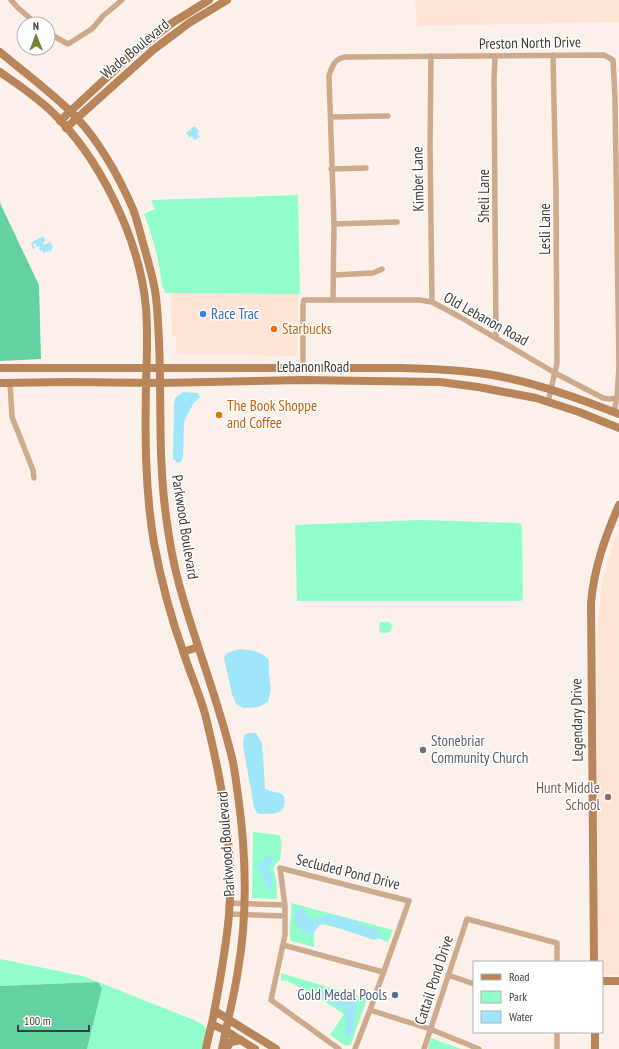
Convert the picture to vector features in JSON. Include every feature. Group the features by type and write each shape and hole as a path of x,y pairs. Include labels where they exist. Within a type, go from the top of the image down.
{"main road":[{"name":"Wade Boulevard","path":"60,121 136,51 172,23 209,0"},
{"name":"Wade Boulevard","path":"66,128 142,59 189,23 227,0"},
{"path":"136,51 142,59"},
{"name":"Parkwood Boulevard","path":"0,52 49,92 77,118 102,150 116,174 133,211 149,263 155,291 158,323 162,481 170,543 178,581 198,647 210,679 233,760 244,844 244,914 238,971 222,1049"},
{"name":"Parkwood Boulevard","path":"0,72 28,91 60,121 93,163 121,215 134,252 144,295 147,334 147,467 151,518 161,581 210,733 218,769 227,825 229,914 215,1011 206,1049"},
{"path":"121,215 133,211"},
{"name":"Lebanon Road","path":"0,368 400,368 453,370 503,377 552,389 616,413"},
{"path":"10,368 10,383"},
{"path":"302,380 303,369"},
{"name":"Lebanon Road","path":"0,383 159,383 302,380 445,383 499,390 548,402 579,412 619,428"},
{"name":"Legendary Drive","path":"594,961 591,603 594,576 600,553 619,505"},
{"path":"183,652 198,647"},
{"path":"210,733 224,730"},
{"path":"227,825 242,824"},
{"path":"603,981 619,981"},
{"path":"215,1011 276,1049"},
{"path":"212,1024 255,1049"},
{"path":"595,1033 595,1049"},
{"path":"226,1049 231,1042 241,1040"}],"street":[{"path":"11,0 28,16"},
{"path":"56,37 68,44 92,29 115,2 122,0"},
{"name":"Lesli Lane","path":"548,402 552,389 557,356 553,55"},
{"name":"Preston North Drive","path":"333,300 334,224 329,76 332,66 340,58 604,55 613,60 615,98 619,367 616,413"},
{"name":"Kimber Lane","path":"431,56 430,145 432,302"},
{"name":"Sheli Lane","path":"495,56 496,337"},
{"path":"330,118 388,116"},
{"path":"331,169 366,168"},
{"path":"334,224 397,222"},
{"path":"334,275 373,273 382,269"},
{"name":"Old Lebanon Road","path":"303,369 304,300 403,299 432,302 496,337 555,373 603,398 617,398"},
{"path":"10,383 12,417 33,470 34,478"},
{"name":"Secluded Pond Drive","path":"284,905 280,868 409,901 383,972"},
{"path":"229,902 284,905 285,934 271,1000 339,1049"},
{"path":"229,914 285,916"},
{"name":"Cattail Pond Drive","path":"424,1049 467,919 557,943 557,961"},
{"path":"283,945 383,972 355,1049"},
{"path":"448,975 473,984"},
{"path":"370,1010 430,1029 479,1049"},
{"path":"557,1033 557,1049"}],"shaded area":[{"path":"415,0 619,0 619,22 417,26"},
{"path":"171,293 298,294 297,356 178,354 176,351 176,337 172,337"},
{"name":"Hunt Middle School","path":"619,527 619,975 603,975 603,961 598,961 597,632 604,573"}],"green space":[{"path":"298,195 300,294 165,293 162,287 156,250 144,214 155,209 151,200"},
{"path":"0,203 39,285 41,359 0,361"},
{"path":"420,520 518,523 522,525 523,598 521,601 297,601 295,525"},
{"path":"380,622 389,622 392,625 391,631 382,633 379,631"},
{"path":"253,832 279,835 282,841 280,860 274,868 277,895 276,899 252,898"},
{"path":"291,903 393,930 388,942 314,922 314,947 291,941"},
{"path":"0,959 83,976 98,982 0,986"},
{"path":"281,973 367,999 351,1044 346,1046 330,1035 344,1014 286,980 281,981"},
{"path":"98,982 194,1020 203,1025 207,1029 203,1049 87,1049 102,988"},
{"path":"98,982 102,988 87,1049 0,1049 0,986"},
{"path":"431,1038 461,1049 428,1049"}],"water":[{"path":"195,126 199,132 197,134 200,137 194,140 192,136 190,138 186,133 190,130 192,131 191,128"},
{"path":"43,236 45,241 43,245 51,242 51,246 53,245 52,250 47,252 46,250 44,253 42,250 40,251 40,246 37,247 35,243 33,244 35,248 33,249 31,243"},
{"path":"183,392 198,393 200,397 193,404 184,422 183,458 181,462 178,463 173,459 174,404 175,398"},
{"path":"240,649 256,652 269,660 271,689 268,702 258,707 244,708 236,704 232,694 224,658 228,653"},
{"path":"248,733 256,733 262,743 265,788 269,791 282,794 284,796 284,807 278,812 259,814 254,807 243,745 244,735"},
{"path":"271,854 274,858 269,868 273,883 270,892 257,865"},
{"path":"300,907 305,910 309,918 316,919 330,914 357,921 361,925 378,930 382,937 374,940 325,923 320,925 313,933 306,934 299,929 295,918 295,914"},
{"path":"320,990 347,996 357,1005 352,1034 347,1039 345,1032 346,1016 344,1009 331,1003 322,996"}],"place":[{"name":"Race Trac","path":"203,314"},
{"name":"Starbucks","path":"274,329"},
{"name":"The Book Shoppe and Coffee","path":"219,415"},
{"name":"Stonebriar Community Church","path":"423,750"},
{"name":"Hunt Middle School","path":"608,797"},
{"name":"Gold Medal Pools","path":"395,995"}]}
